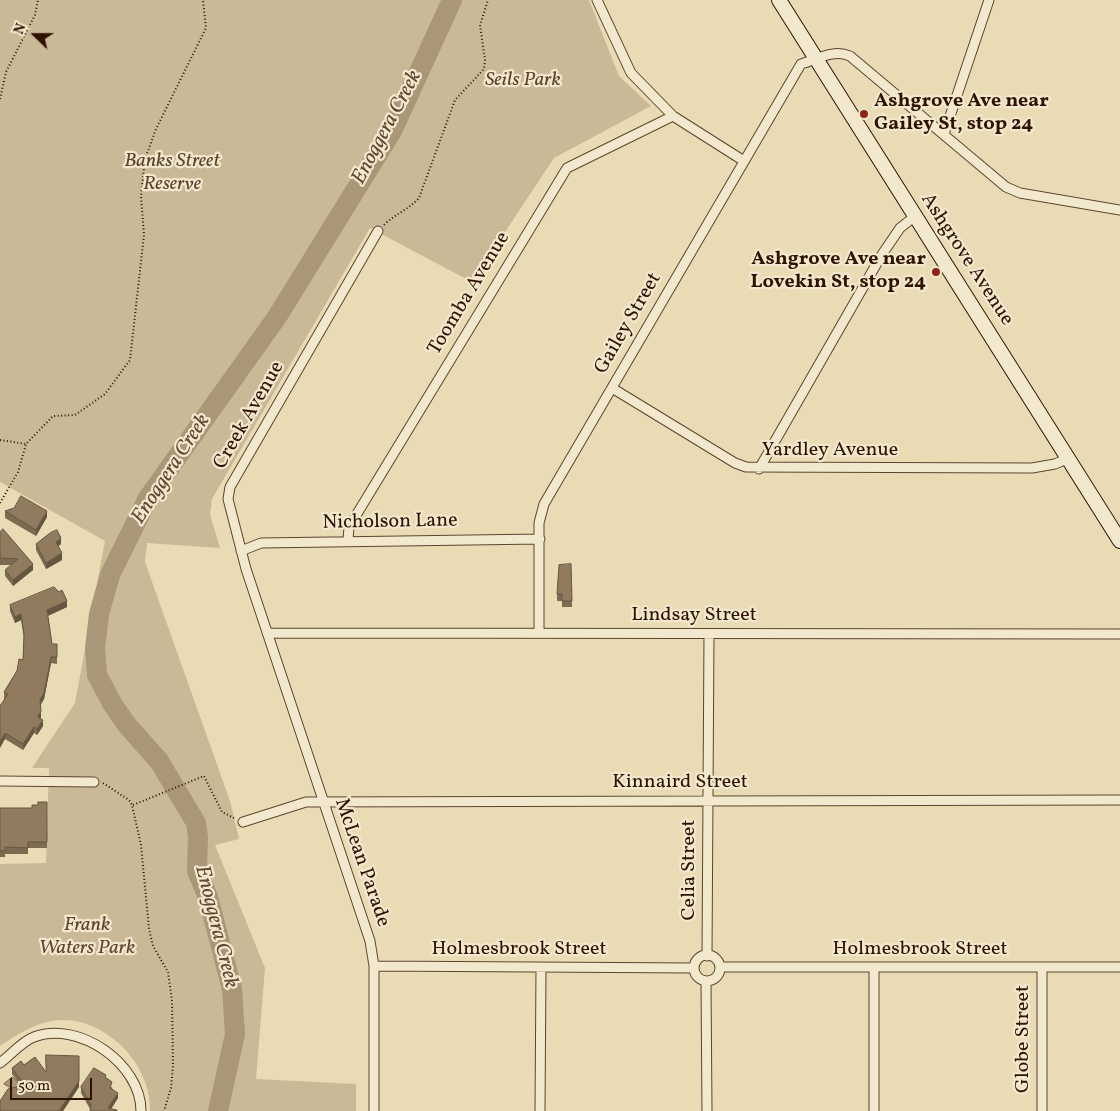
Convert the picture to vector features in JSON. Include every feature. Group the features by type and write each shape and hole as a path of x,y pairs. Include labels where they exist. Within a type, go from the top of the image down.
{"main road":[{"name":"Ashgrove Avenue","path":"778,0 1120,541"}],"street":[{"path":"597,0 631,73 673,116 744,161"},
{"path":"944,134 989,0"},
{"name":"Gailey Street","path":"539,633 539,524 544,504 801,64 834,53 841,52 850,56 1012,190 1120,210"},
{"name":"Toomba Avenue","path":"348,540 349,527 567,168 673,116"},
{"path":"759,468 881,256 900,228 914,217"},
{"name":"Creek Avenue","path":"267,634 229,510 230,487 378,231"},
{"name":"Yardley Avenue","path":"612,388 735,464 746,468 1032,468 1055,464 1069,458"},
{"name":"Nicholson Lane","path":"241,551 261,543 348,540 540,539"},
{"name":"Lindsay Street","path":"267,634 1120,634"},
{"name":"McLean Parade","path":"267,634 370,941 374,966 374,1111"},
{"name":"Celia Street","path":"707,956 709,634"},
{"path":"0,781 94,782"},
{"name":"Kinnaird Street","path":"242,822 306,802 1120,800"},
{"path":"707,956 715,959 720,967 716,977 706,981 697,976 694,968 697,960 707,956"},
{"name":"Holmesbrook Street","path":"374,966 694,968"},
{"name":"Holmesbrook Street","path":"720,967 1120,967"},
{"name":"Globe Street","path":"1042,967 1042,1111"},
{"path":"540,1111 541,968"},
{"path":"874,968 874,1111"},
{"path":"706,981 707,1111"},
{"path":"0,1063 33,1037 47,1035 80,1036 94,1043 123,1067 137,1089 140,1111"}],"path":[{"path":"0,99 6,72 36,15 38,0"},
{"path":"0,503 18,472 26,444 53,416 75,415 105,394 130,360 144,235 141,196 145,159 156,130 206,28 203,0"},
{"path":"378,231 394,215 411,207 419,198 455,100 484,69 485,60 480,24 488,0"},
{"path":"0,440 26,444"},
{"path":"132,805 204,776 222,812 242,822"},
{"path":"94,782 106,784 129,800 132,805 140,845 149,928 153,946 168,972 172,1001 173,1066 171,1088 164,1111"}],"green space":[{"path":"0,0 589,0 619,76 651,106 554,158 472,282 370,228 212,499 210,515 220,548 147,543 145,562 230,801 239,839 215,845 265,968 256,1079 356,1084 356,1111 150,1111 149,1094 144,1078 124,1049 111,1037 96,1028 80,1022 63,1020 46,1022 22,1032 0,1046 0,864 46,863 49,768 32,768 75,703 105,541 0,482"}],"shaded area":[{"path":"13,1077 21,1086 16,1091 4,1084"}],"building":[{"path":"21,496 47,511 36,530 5,511 14,508"},
{"path":"3,529 33,564 13,580 5,570 18,559 0,558 0,532"},
{"path":"57,530 61,538 56,542 62,553 46,563 36,544"},
{"path":"571,564 572,601 562,601 562,594 557,594 559,565"},
{"path":"54,587 59,592 62,590 67,601 47,610 52,644 57,644 57,657 51,657 44,693 40,700 41,711 38,717 43,720 37,729 34,727 23,744 5,733 0,742 0,706 8,694 4,692 17,671 19,659 23,660 24,634 21,614 15,617 10,605"},
{"path":"38,802 47,802 47,842 28,842 28,848 5,847 5,851 0,851 0,808 32,808 32,805 38,805"},
{"path":"46,1055 79,1056 79,1081 59,1111 0,1111 0,1101 8,1089 25,1085 12,1068 21,1061 24,1065 35,1057 46,1072"},
{"path":"94,1068 106,1075 105,1077 112,1082 110,1088 118,1093 108,1108 117,1111 90,1111 91,1105 81,1087"}],"waterway":[{"name":"Enoggera Creek","path":"218,1111 235,1034 232,989 208,897 197,871 198,837 196,823 159,761 127,725 113,705 97,675 95,648 99,614 110,575 148,498 277,317 392,131 452,0"}],"place":[{"name":"Ashgrove Ave near Gailey St, stop 24","path":"864,114"},
{"name":"Ashgrove Ave near Lovekin St, stop 24","path":"936,272"}],"park label":[{"name":"Seils Park","path":"523,81"},
{"name":"Banks Street Reserve","path":"172,174"},
{"name":"Frank Waters Park","path":"87,938"}]}
